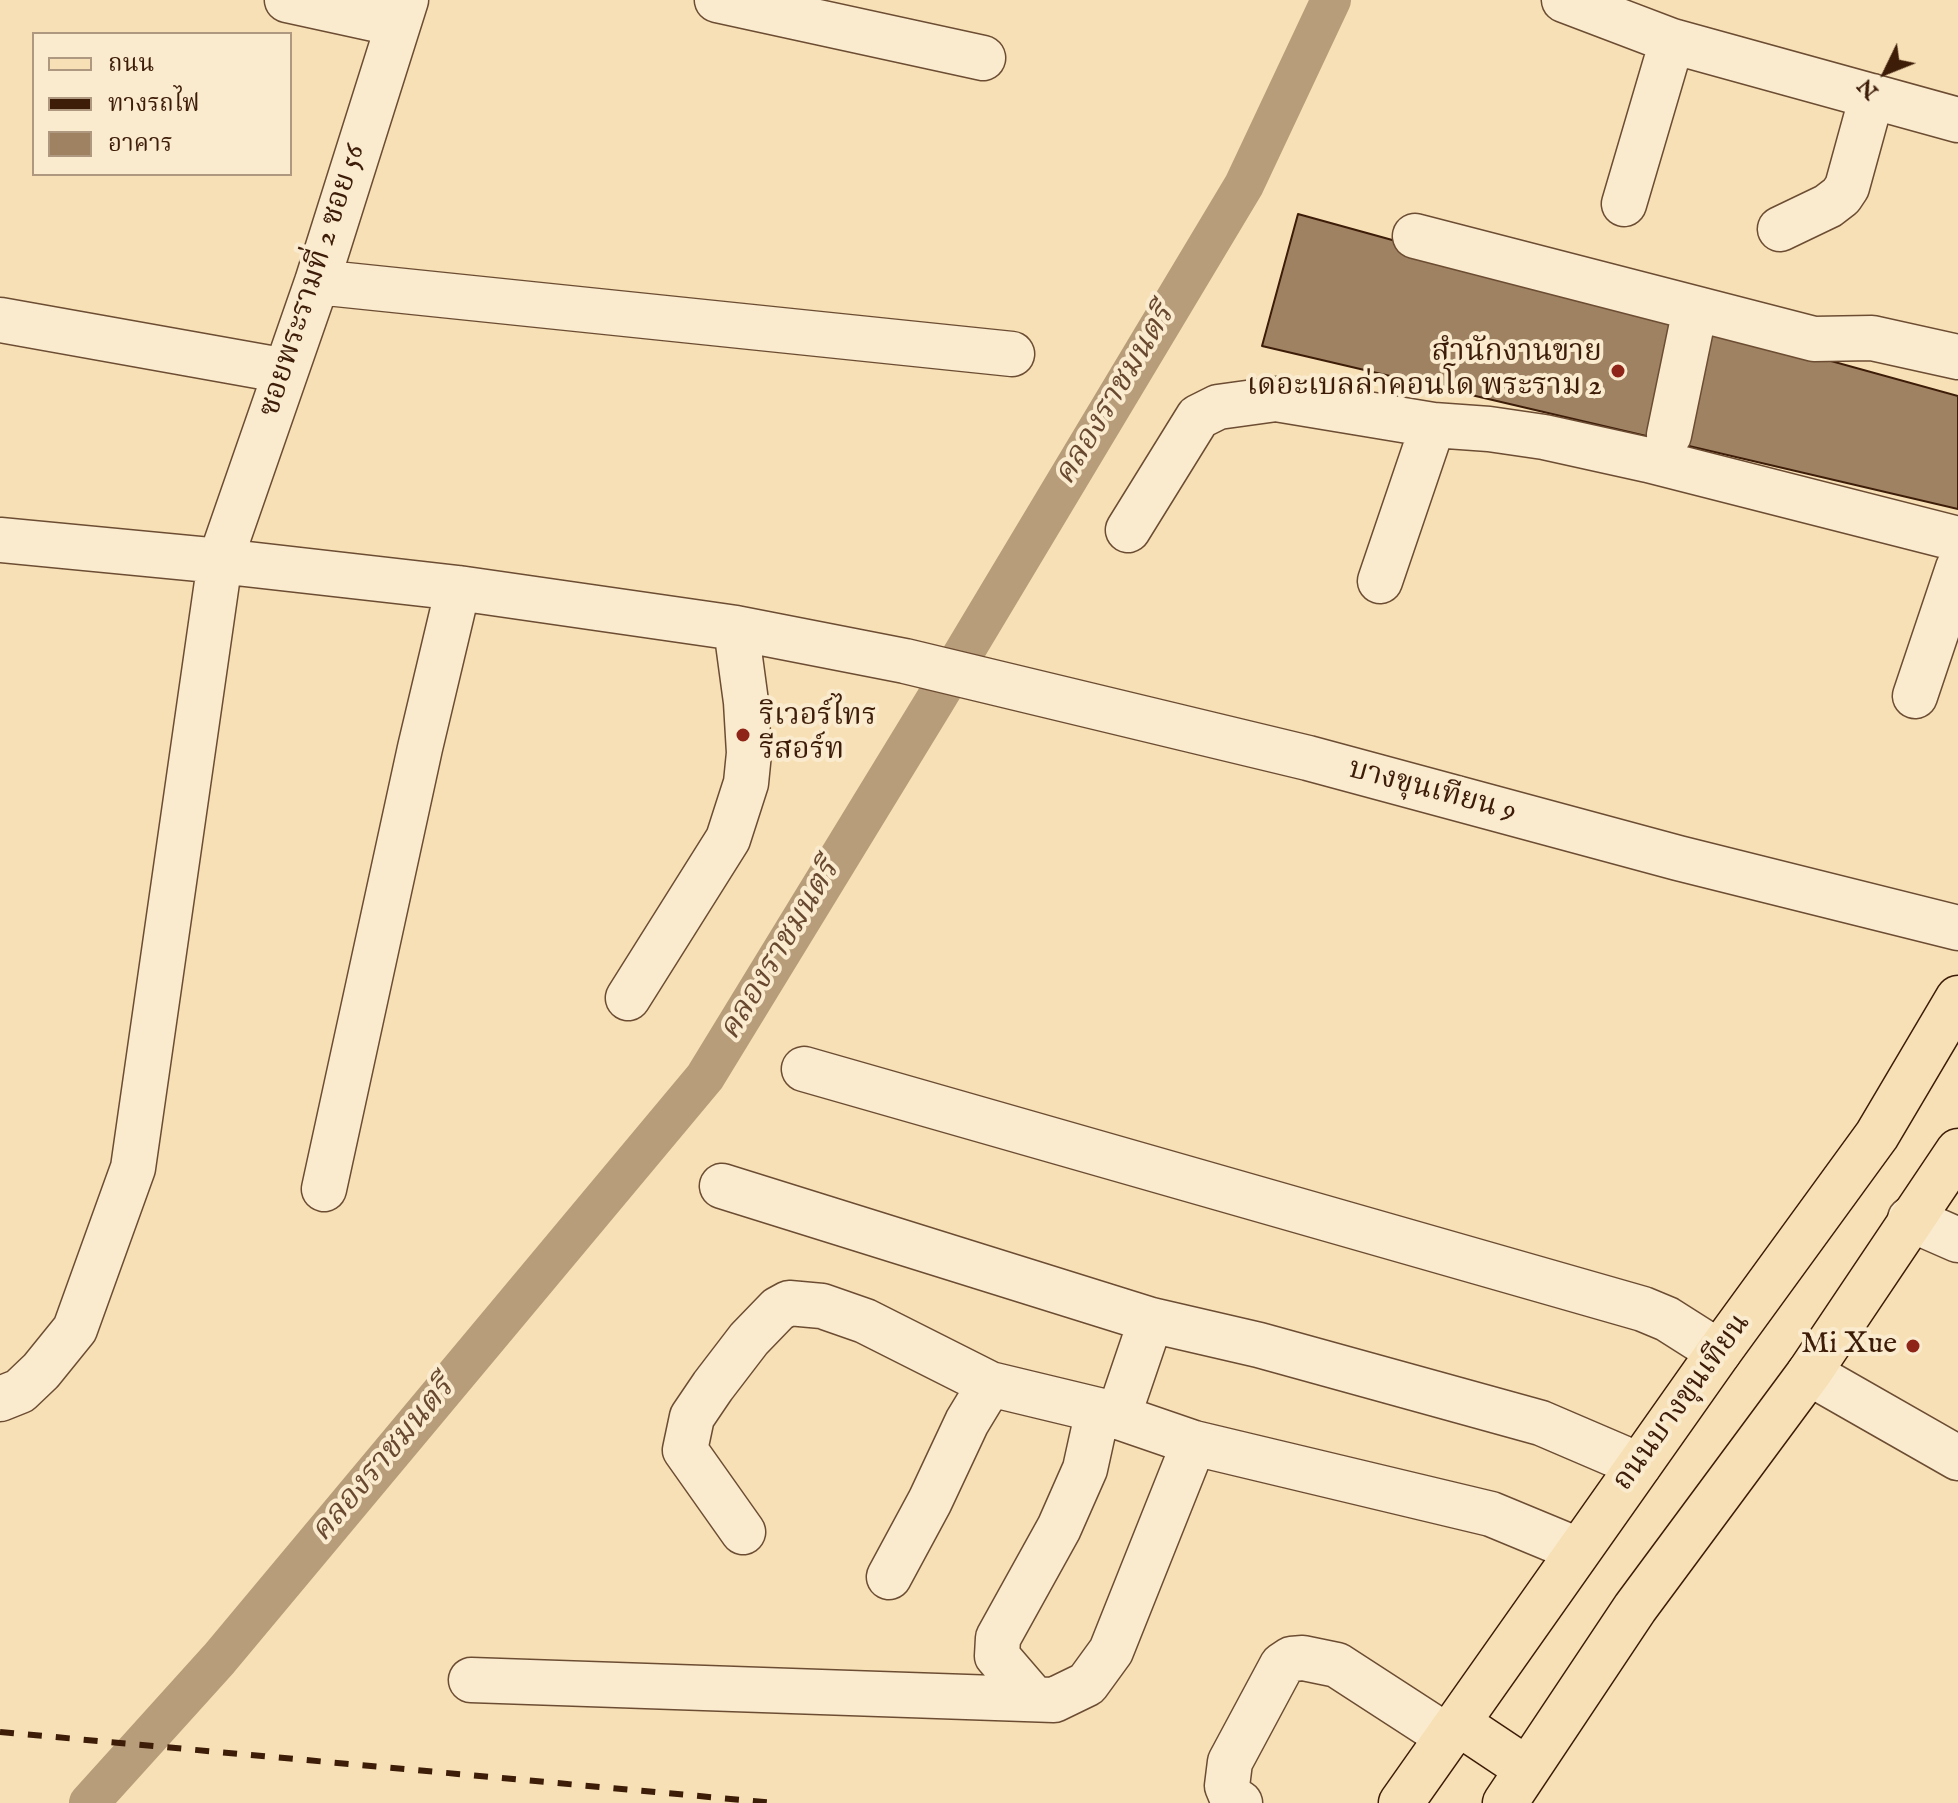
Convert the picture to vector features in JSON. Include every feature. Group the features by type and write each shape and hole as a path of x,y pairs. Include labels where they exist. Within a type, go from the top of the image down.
{"main road":[{"name":"ถนนบางขุนเทียน","path":"1401,1803 1719,1352 1877,1135 1958,998"},
{"path":"1453,1730 1516,1786 1635,1608 1809,1373 1958,1151"}],"street":[{"path":"287,0 401,12"},
{"path":"717,0 983,58"},
{"path":"1564,0 1672,41 1958,120"},
{"name":"ซอยพระรามที่ 2 ซอย 56","path":"0,1430 10,1395 41,1371 75,1329 133,1168 220,561 317,282 401,12"},
{"path":"1624,204 1672,41"},
{"path":"1780,229 1828,206 1841,196 1847,187 1872,96"},
{"path":"1415,236 1814,339 1872,338 1958,357"},
{"path":"317,282 1012,354"},
{"path":"1669,435 1695,309"},
{"path":"0,320 286,371"},
{"path":"1128,530 1198,417 1218,407 1276,399 1433,425 1489,429 1559,440 1958,539"},
{"path":"1380,581 1433,425"},
{"name":"บางขุนเทียน 9","path":"0,540 458,588 736,628 905,661 1308,758 1678,858 1958,928"},
{"path":"1915,696 1956,580"},
{"path":"324,1189 458,588"},
{"path":"628,998 728,839 746,783 749,753 746,702 736,628"},
{"path":"804,1069 1643,1309 1667,1319 1719,1352"},
{"path":"722,1186 1151,1320 1259,1345 1541,1423 1639,1465"},
{"path":"1910,1219 1958,1240"},
{"path":"743,1532 685,1450 692,1417 713,1386 749,1339 778,1309 789,1303 822,1306 865,1321 990,1384 1108,1413 1194,1443 1491,1514 1578,1550"},
{"path":"1034,1699 997,1656 998,1638 1059,1528 1151,1320"},
{"path":"1809,1373 1958,1458"},
{"path":"889,1577 930,1501 967,1422 990,1384"},
{"path":"471,1680 1054,1700 1087,1684 1111,1651 1194,1443"},
{"path":"1240,1803 1232,1798 1227,1786 1230,1762 1282,1665 1291,1659 1303,1658 1337,1665 1453,1730"}],"building":[{"name":"สำนักงานขาย เดอะเบลล่าคอนโด พระราม 2","path":"1298,214 1958,396 1958,509 1262,346"}],"waterway":[{"name":"คลองราชมนตรี","path":"89,1803 219,1659 705,1077 1244,185 1331,0"}],"railway":[{"path":"0,1732 775,1803"}],"place":[{"name":"สำนักงานขาย เดอะเบลล่าคอนโด พระราม 2","path":"1618,371"},
{"name":"ริเวอร์ไทร รีสอร์ท","path":"743,735"},
{"name":"Mi Xue","path":"1913,1346"}]}
